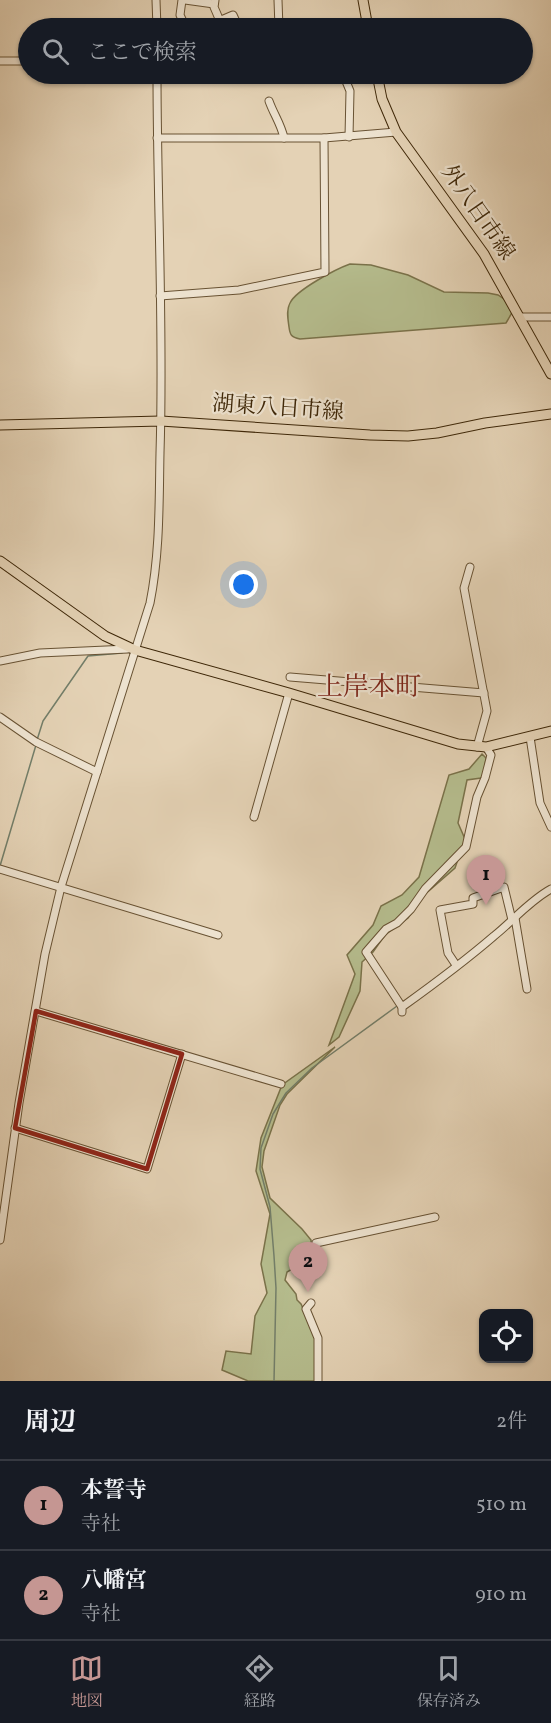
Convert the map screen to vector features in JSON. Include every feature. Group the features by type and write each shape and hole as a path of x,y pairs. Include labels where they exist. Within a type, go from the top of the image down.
{"main road":[{"path":"363,0 364,18"},
{"name":"外八日市線","path":"379,84 382,99 396,132 484,254 551,374"},
{"name":"湖東八日市線","path":"0,425 161,421 408,436 551,414"},
{"path":"0,561 105,636 135,650 290,693 458,744 481,747 551,731"}],"street":[{"path":"156,0 157,18"},
{"path":"181,18 180,15 184,0 214,2 218,18"},
{"path":"278,0 279,18"},
{"path":"0,61 18,61"},
{"path":"0,1240 3,1183 15,1128 45,954 61,888 150,603 155,574 158,545 161,421 157,84"},
{"path":"348,84 351,91 349,137"},
{"path":"269,101 274,114 281,123 284,138"},
{"path":"157,138 324,138 396,132"},
{"path":"160,296 239,290 325,272 324,138"},
{"path":"520,317 551,317"},
{"path":"470,567 464,588 487,711 481,747 491,754 485,778 480,788 466,847 425,889 411,909 397,923 386,928 366,952 402,1009 495,936 531,902 551,889"},
{"path":"0,661 40,653 135,650"},
{"path":"290,677 484,693"},
{"path":"254,817 290,693"},
{"path":"0,717 36,742 97,772"},
{"path":"530,737 540,803 551,827"},
{"path":"0,868 218,935"},
{"path":"456,965 448,953 440,910 473,904 473,898 504,886 514,919 526,988"},
{"path":"36,1011 281,1084"},
{"path":"15,1128 147,1169 182,1054"},
{"path":"316,1243 435,1217"},
{"path":"311,1302 306,1309 318,1338 318,1381"}],"highlighted area":[{"path":"36,1011 182,1054 147,1169 15,1128"}],"green space":[{"path":"350,264 371,265 408,275 444,292 498,295 507,301 513,311 506,323 300,339 293,336 289,330 288,312 294,298 317,280"},
{"path":"482,754 486,758 484,774 481,778 467,780 458,823 465,839 455,868 423,896 408,918 385,935 373,952 362,962 360,991 339,1037 329,1045 355,974 347,955 373,925 381,906 402,895 419,877 449,775 469,769"},
{"path":"335,1047 287,1094 280,1105 264,1151 262,1167 270,1198 311,1240 312,1251 308,1260 287,1272 285,1280 296,1294 317,1339 316,1381 248,1381 222,1370 226,1351 251,1354 255,1316 267,1293 261,1264 270,1214 256,1171 261,1138 282,1085"}],"waterway":[{"path":"37,740 43,721 88,656 122,653"},
{"path":"0,866 36,745"},
{"path":"403,1002 414,994"},
{"path":"274,1381 276,1288 270,1207 260,1169 261,1148 273,1114 286,1093 312,1068 397,1006"}],"place":[{"name":"本誓寺","path":"486,905"},
{"name":"八幡宮","path":"308,1292"}],"district":[{"name":"上岸本町","path":"369,688"}]}
